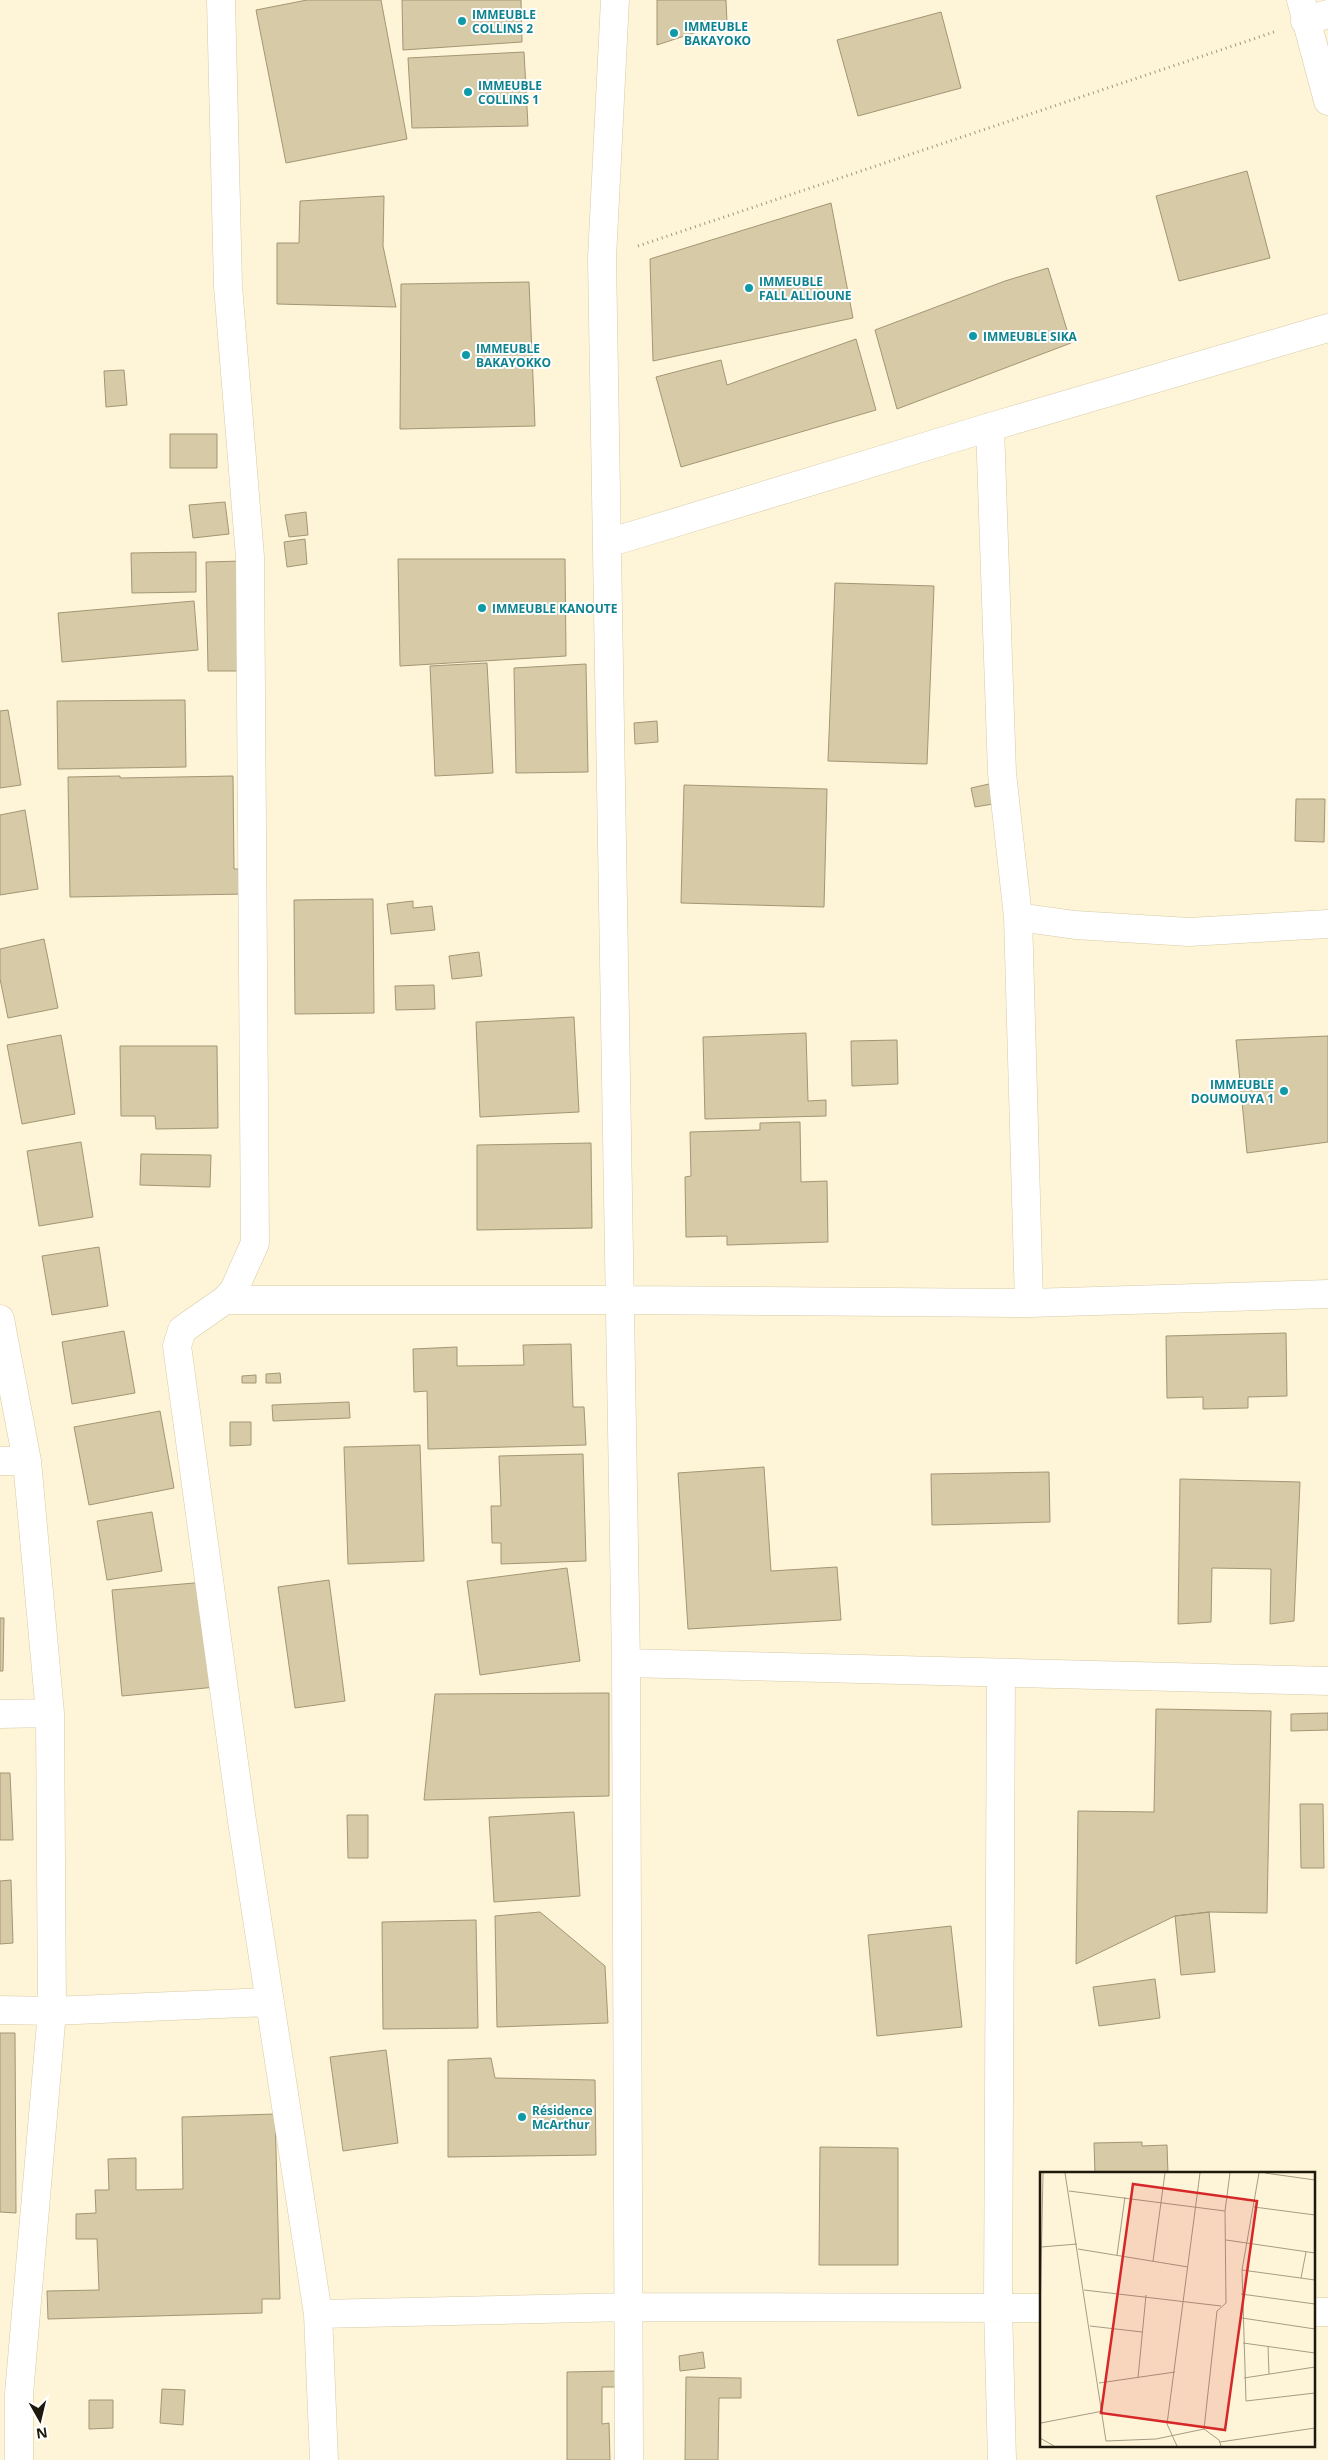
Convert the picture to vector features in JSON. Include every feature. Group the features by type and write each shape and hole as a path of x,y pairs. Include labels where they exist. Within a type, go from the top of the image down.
{"street":[{"path":"221,0 228,286 250,557 255,1243 241,1278 225,1300 182,1330 177,1346 242,1821 318,2314 324,2460"},
{"path":"615,0 602,258 626,1663 629,2460"},
{"path":"1311,11 1328,100"},
{"path":"608,543 990,427 1328,328"},
{"path":"990,427 1002,773 1018,917 1029,1304"},
{"path":"1018,917 1076,925 1189,932 1328,924"},
{"path":"225,1300 620,1300 1029,1304 1328,1294"},
{"path":"0,1319 27,1461 50,1713 52,2011 9,2394 19,2460"},
{"path":"0,1461 27,1461"},
{"path":"626,1663 1328,1681"},
{"path":"1001,1673 998,2307 1002,2460"},
{"path":"0,1714 50,1713"},
{"path":"0,2010 52,2011 270,2002"},
{"path":"318,2314 628,2307 1040,2308"}],"path":[{"path":"602,258 1311,11"}],"building":[{"path":"307,0 381,0 407,139 286,163 256,10"},
{"name":"IMMEUBLE COLLINS 2","path":"402,0 521,0 522,42 403,50"},
{"name":"IMMEUBLE BAKAYOKO","path":"657,0 726,0 727,22 657,45"},
{"path":"941,12 961,88 858,116 837,40"},
{"name":"IMMEUBLE COLLINS 1","path":"524,52 528,126 412,128 408,58"},
{"path":"1247,171 1270,258 1179,281 1156,196"},
{"path":"384,196 383,246 396,307 277,304 277,243 299,243 300,201"},
{"name":"IMMEUBLE FALL ALLIOUNE","path":"831,203 853,318 653,361 650,259"},
{"name":"IMMEUBLE SIKA","path":"1048,268 1071,343 897,409 875,330 1005,281"},
{"name":"IMMEUBLE BAKAYOKKO","path":"529,282 535,426 400,429 401,284"},
{"path":"856,339 876,410 681,467 656,377 721,360 727,385"},
{"path":"124,370 127,405 106,407 104,371"},
{"path":"170,434 217,434 217,468 170,468"},
{"path":"225,502 229,534 193,538 189,505"},
{"path":"306,512 308,535 289,537 285,515"},
{"path":"305,539 307,564 287,567 284,542"},
{"path":"196,552 196,592 132,593 131,553"},
{"name":"IMMEUBLE KANOUTE","path":"398,559 565,559 566,656 400,666"},
{"path":"242,561 243,671 208,671 206,562"},
{"path":"835,583 934,586 927,764 828,761"},
{"path":"194,601 198,650 62,662 58,613"},
{"path":"487,663 493,773 435,776 430,666"},
{"path":"586,664 588,772 516,773 514,668"},
{"path":"185,700 186,767 58,769 57,701"},
{"path":"8,710 21,785 0,788 0,711"},
{"path":"657,721 658,742 635,744 634,723"},
{"path":"120,776 120,778 233,776 234,869 246,869 246,894 70,897 68,777"},
{"path":"989,784 993,804 975,807 971,788"},
{"path":"684,785 827,789 824,907 681,903"},
{"path":"1296,799 1325,799 1324,842 1295,841"},
{"path":"25,810 38,889 0,895 0,815"},
{"path":"373,899 374,1013 295,1014 294,900"},
{"path":"413,901 413,908 432,906 435,930 391,934 387,904"},
{"path":"44,939 58,1008 8,1018 0,979 0,949"},
{"path":"479,952 482,976 452,979 449,956"},
{"path":"434,985 435,1009 396,1010 395,986"},
{"path":"574,1017 579,1112 480,1117 476,1022"},
{"path":"806,1033 808,1101 826,1100 826,1116 705,1119 703,1037"},
{"path":"61,1035 75,1114 22,1124 7,1045"},
{"name":"IMMEUBLE DOUMOUYA 1","path":"1328,1036 1328,1142 1247,1153 1236,1040"},
{"path":"897,1040 898,1084 852,1086 851,1041"},
{"path":"120,1046 217,1046 218,1128 156,1129 155,1116 121,1116"},
{"path":"800,1122 801,1182 827,1181 828,1242 727,1245 727,1236 686,1237 685,1177 691,1176 690,1132 760,1130 760,1123"},
{"path":"81,1142 93,1217 39,1226 27,1151"},
{"path":"591,1143 592,1228 477,1230 477,1145"},
{"path":"141,1154 211,1155 210,1187 140,1185"},
{"path":"99,1247 108,1306 52,1315 42,1256"},
{"path":"124,1331 135,1393 72,1404 62,1342"},
{"path":"1286,1333 1287,1396 1248,1397 1248,1408 1203,1409 1203,1397 1167,1398 1166,1336"},
{"path":"571,1344 573,1407 584,1407 586,1445 428,1449 427,1391 414,1392 413,1349 457,1347 457,1366 524,1365 523,1345"},
{"path":"280,1373 281,1383 266,1383 266,1374"},
{"path":"256,1375 256,1383 242,1383 242,1376"},
{"path":"349,1402 350,1418 273,1421 272,1405"},
{"path":"160,1411 174,1488 89,1505 74,1427"},
{"path":"230,1422 251,1422 251,1445 230,1446"},
{"path":"420,1445 424,1561 348,1564 344,1447"},
{"path":"583,1454 586,1561 501,1564 501,1543 492,1543 491,1506 501,1506 499,1456"},
{"path":"764,1467 771,1571 837,1567 841,1620 688,1629 678,1473"},
{"path":"1049,1472 1050,1522 932,1525 931,1474"},
{"path":"1180,1479 1300,1482 1294,1621 1270,1624 1271,1569 1212,1568 1211,1622 1178,1624"},
{"path":"152,1512 162,1571 107,1580 97,1521"},
{"path":"567,1568 580,1661 480,1675 467,1581"},
{"path":"329,1580 345,1701 295,1708 278,1587"},
{"path":"206,1582 216,1687 122,1696 112,1590"},
{"path":"0,1618 4,1618 3,1671 0,1671"},
{"path":"609,1693 609,1796 424,1800 435,1694"},
{"path":"1156,1709 1271,1711 1267,1913 1209,1912 1175,1916 1076,1964 1078,1811 1154,1812"},
{"path":"1328,1713 1328,1730 1291,1731 1291,1714"},
{"path":"0,1773 10,1773 13,1840 0,1840"},
{"path":"1300,1804 1323,1804 1324,1868 1301,1868"},
{"path":"574,1812 580,1896 494,1902 489,1817"},
{"path":"347,1815 368,1815 368,1858 348,1858"},
{"path":"11,1880 13,1943 0,1944 0,1881"},
{"path":"540,1912 605,1966 608,2023 497,2027 495,1916"},
{"path":"1209,1912 1215,1972 1181,1975 1175,1916"},
{"path":"476,1920 478,2028 383,2029 382,1922"},
{"path":"951,1926 962,2027 877,2036 868,1935"},
{"path":"1155,1979 1160,2018 1099,2026 1093,1987"},
{"path":"0,2033 15,2033 16,2213 0,2212"},
{"path":"386,2050 398,2143 343,2151 330,2057"},
{"name":"Résidence McArthur","path":"491,2058 495,2078 595,2080 596,2155 448,2157 448,2060"},
{"path":"275,2114 280,2299 262,2299 262,2313 48,2319 47,2291 99,2290 97,2239 76,2239 76,2214 96,2213 95,2190 109,2190 108,2159 136,2158 136,2190 183,2189 182,2117"},
{"path":"1142,2142 1142,2146 1167,2145 1168,2172 1095,2172 1094,2143"},
{"path":"820,2147 898,2148 898,2265 819,2265"},
{"path":"703,2352 705,2368 680,2371 679,2356"},
{"path":"618,2371 617,2387 602,2387 602,2424 609,2423 610,2460 567,2460 567,2372"},
{"path":"686,2377 741,2378 741,2398 719,2398 718,2460 685,2460"},
{"path":"162,2389 185,2390 183,2425 160,2423"},
{"path":"89,2400 113,2400 113,2428 89,2429"}],"place":[{"name":"IMMEUBLE COLLINS 2","path":"462,21"},
{"name":"IMMEUBLE BAKAYOKO","path":"674,33"},
{"name":"IMMEUBLE COLLINS 1","path":"468,92"},
{"name":"IMMEUBLE FALL ALLIOUNE","path":"749,288"},
{"name":"IMMEUBLE SIKA","path":"973,336"},
{"name":"IMMEUBLE BAKAYOKKO","path":"466,355"},
{"name":"IMMEUBLE KANOUTE","path":"482,608"},
{"name":"IMMEUBLE DOUMOUYA 1","path":"1284,1091"},
{"name":"Résidence McArthur","path":"522,2117"}]}
